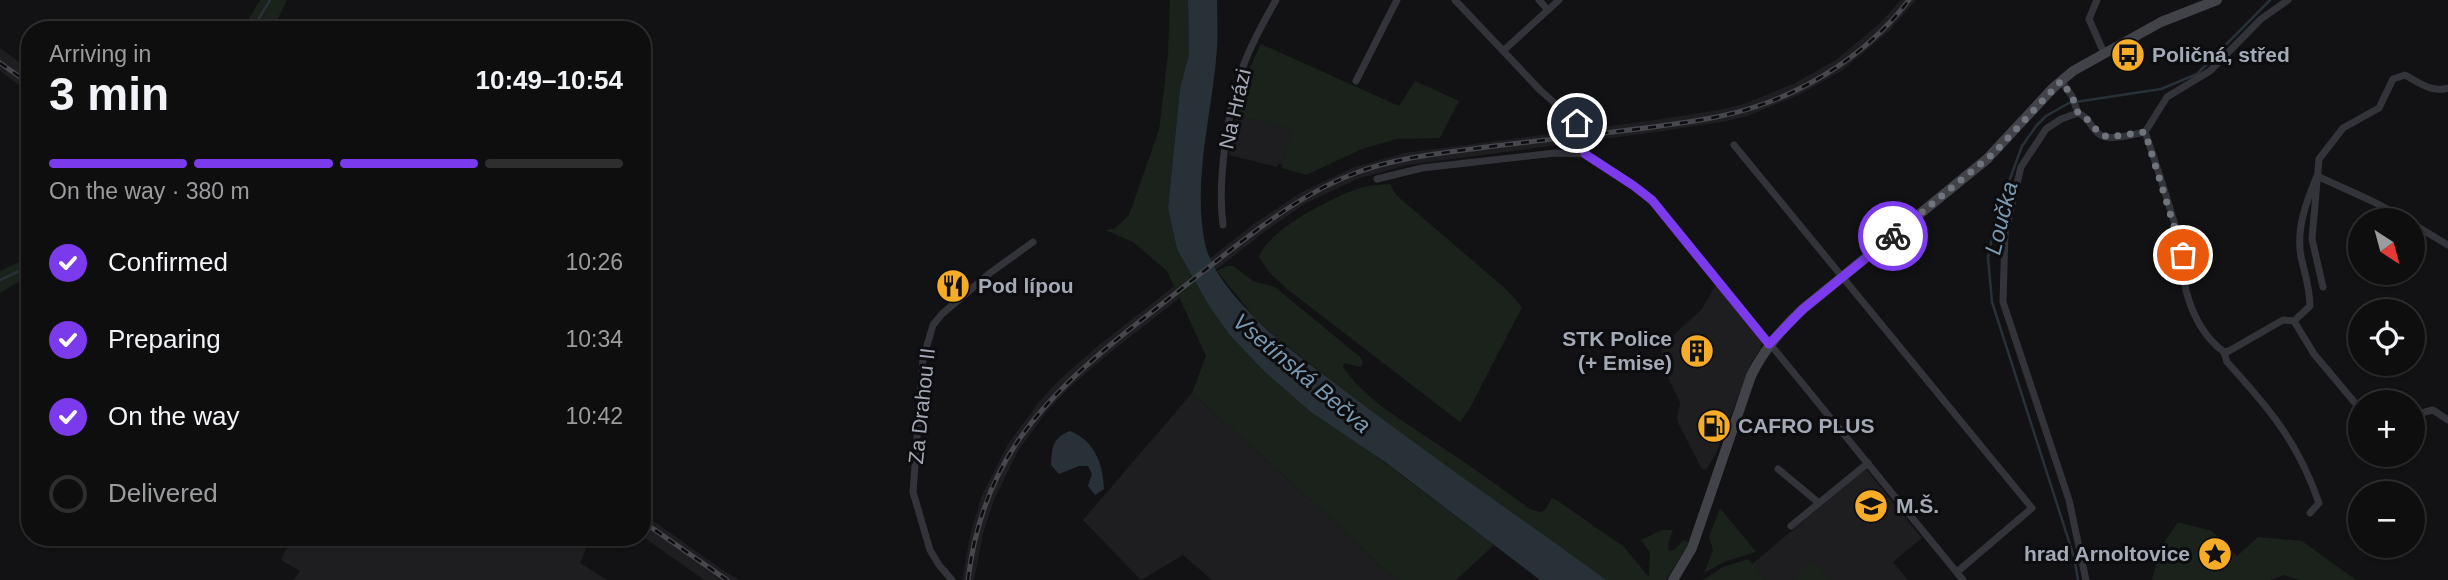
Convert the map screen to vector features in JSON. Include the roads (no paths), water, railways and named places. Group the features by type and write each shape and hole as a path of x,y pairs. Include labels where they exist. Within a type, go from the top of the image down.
{"main road":[{"path":"1673,580 1692,548 1741,402 1758,362 1769,344 1793,318 1995,152 2061,81 2104,53 2161,22 2215,0"}],"street":[{"name":"Na Hrázi","path":"1223,225 1222,165 1237,87 1249,52 1276,0"},
{"path":"1356,81 1397,0"},
{"path":"1455,0 1539,90 1577,123 1585,154"},
{"path":"1539,0 1548,10"},
{"path":"1503,51 1559,0"},
{"path":"2097,0 2089,19 2104,53"},
{"path":"2145,132 2167,97 2210,71 2261,19 2288,0"},
{"path":"2323,287 2312,239 2319,159 2343,128 2379,108 2393,79 2404,75 2430,89 2448,88"},
{"path":"2061,81 2072,96 2077,110 2103,136 2145,132"},
{"path":"2077,110 2046,129 2021,167 2005,233 2003,302 2069,500 2086,580"},
{"path":"2145,132 2179,236 2186,292 2203,330 2214,345 2224,352 2227,362 2286,432 2319,503 2310,513"},
{"path":"1734,145 2032,508 1957,572"},
{"path":"1377,179 1422,168 1555,153 1585,154 1634,186 1652,200 1963,580"},
{"path":"2224,352 2236,349 2283,320 2294,321 2310,306 2310,293 2301,255 2301,229 2305,205 2317,176"},
{"path":"2317,176 2383,208"},
{"path":"2426,232 2448,245"},
{"name":"Za Drahou II","path":"953,580 930,550 913,492 923,359 933,325 942,314 1034,242"},
{"path":"2294,321 2314,355 2348,395"},
{"path":"2425,412 2433,410 2448,420"},
{"path":"1791,526 1868,463"},
{"path":"1779,469 1819,503"}],"water":[{"name":"Vsetínská Bečva","path":"1188,0 1217,0 1217,48 1202,167 1201,214 1206,249 1223,281 1254,317 1300,357 1606,580 1540,580 1385,462 1311,412 1263,370 1229,334 1208,304 1177,249 1168,208 1180,88 1189,54"},
{"path":"1070,431 1086,441 1096,454 1104,489 1095,495 1088,486 1092,474 1088,466 1079,466 1059,474 1051,465 1056,440"}],"waterway":[{"path":"257,21 270,0"},
{"name":"Loučka","path":"2078,580 2074,557 1992,302 1988,258 1996,217 2022,146 2046,116 2069,103 2161,89 2197,74 2270,0"},
{"path":"0,280 21,270"}],"railway":[{"path":"968,580 975,538 987,501 1002,467 1043,409 1098,355 1130,329 1255,232 1304,198 1358,172 1405,159 1671,125 1748,109 1800,88 1849,59 1871,41 1909,0"},
{"path":"0,63 21,78"},
{"path":"651,527 727,580"}],"place":[{"name":"Poličná, střed","path":"2128,55"},
{"name":"Pod lípou","path":"953,286"},
{"name":"STK Police (+ Emise)","path":"1697,351"},
{"name":"CAFRO PLUS","path":"1714,426"},
{"name":"M.Š.","path":"1871,506"},
{"name":"hrad Arnoltovice","path":"2215,554"}]}
